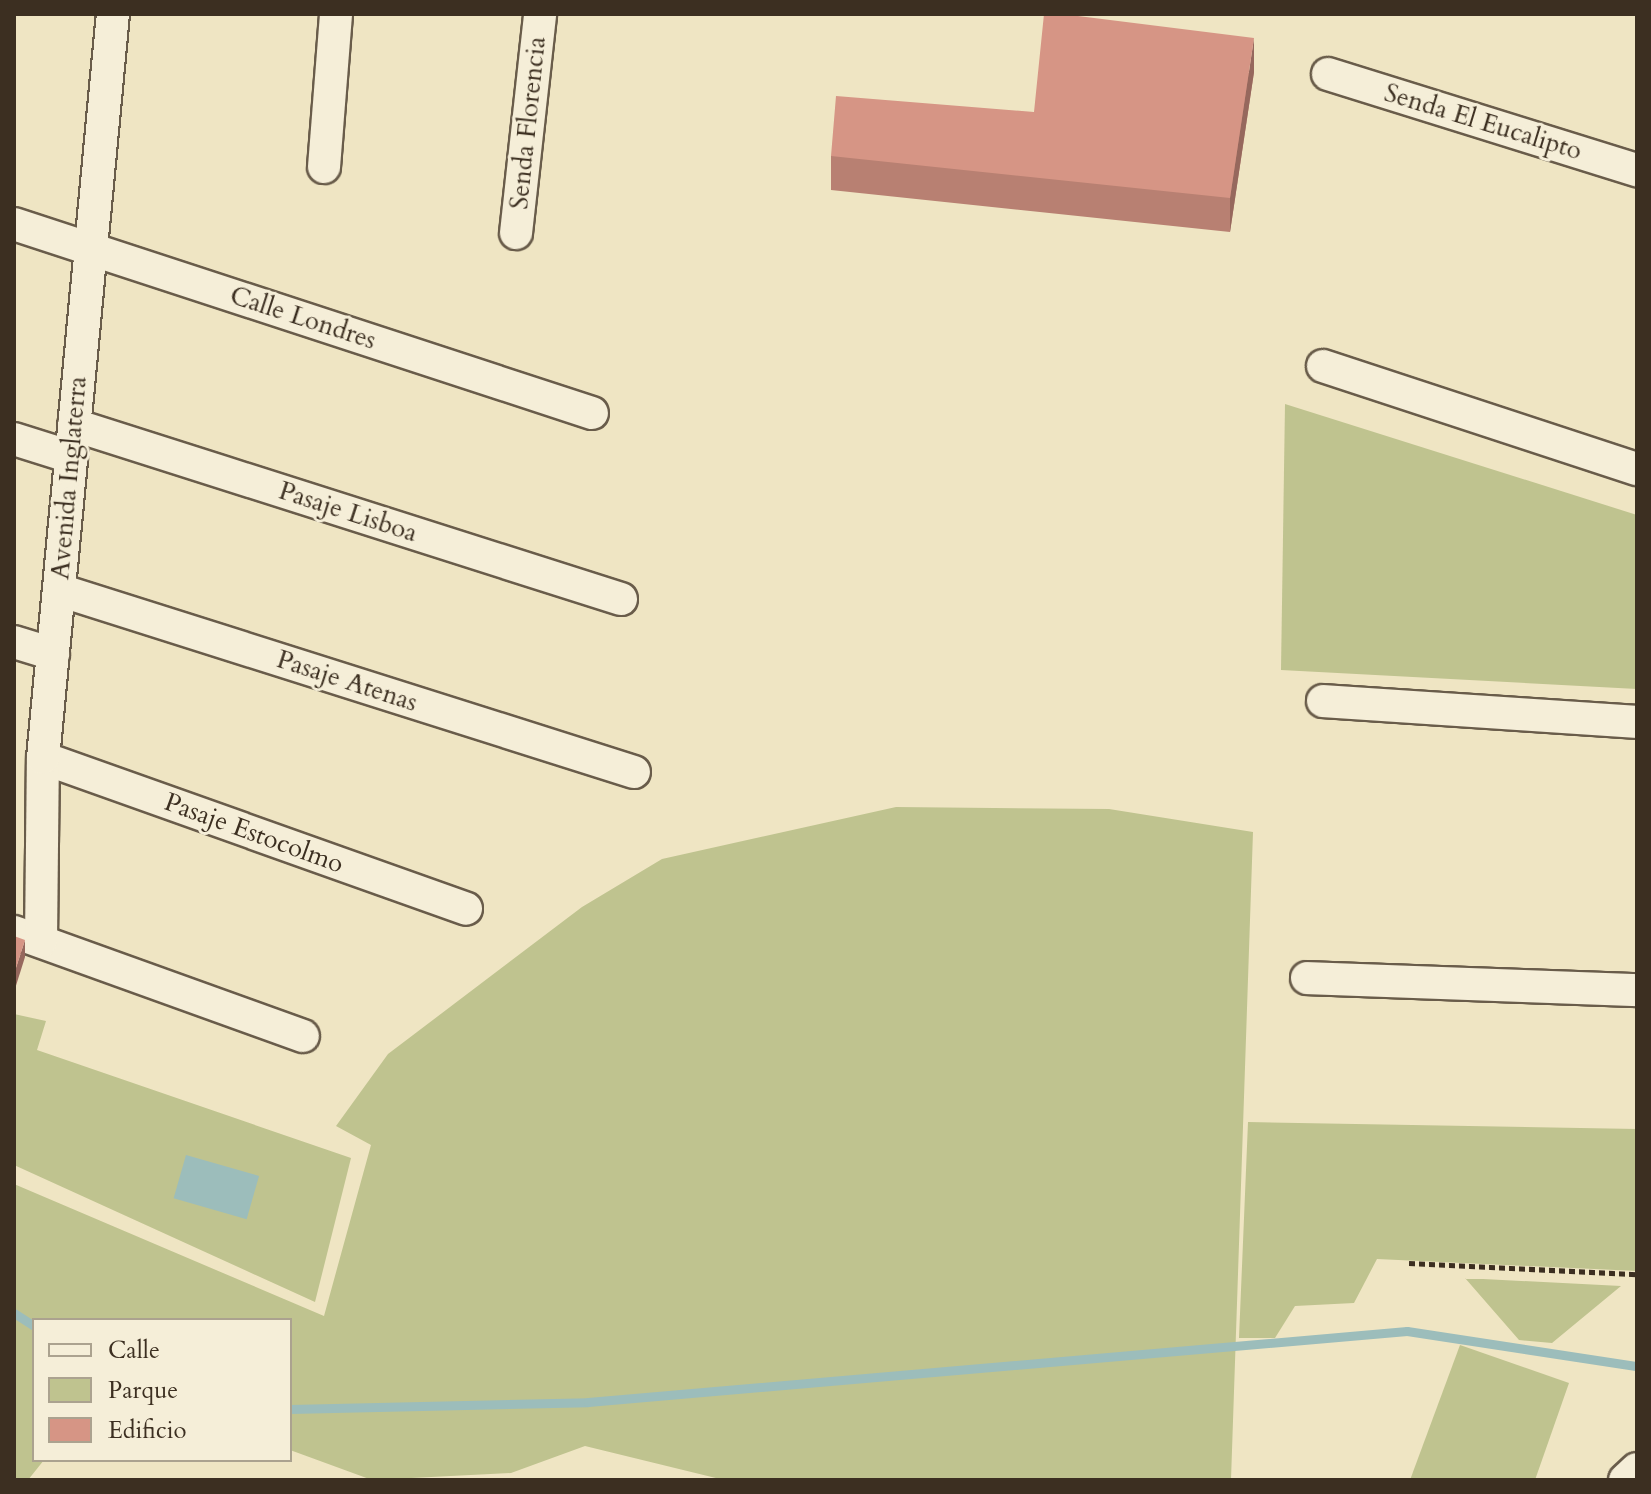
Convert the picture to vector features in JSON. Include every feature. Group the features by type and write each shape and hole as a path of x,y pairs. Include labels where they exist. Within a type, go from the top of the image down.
{"street":[{"name":"Avenida Inglaterra","path":"27,937 113,14"},
{"path":"324,167 336,14"},
{"name":"Senda Florencia","path":"516,233 540,14"},
{"name":"Senda El Eucalipto","path":"1328,74 1637,170"},
{"name":"Calle Londres","path":"14,224 592,413"},
{"path":"1323,366 1637,469"},
{"name":"Pasaje Lisboa","path":"14,439 73,441 621,599"},
{"name":"Pasaje Atenas","path":"59,590 634,772"},
{"path":"14,642 53,654"},
{"path":"1323,701 1637,722"},
{"name":"Pasaje Estocolmo","path":"43,758 466,909"},
{"path":"27,937 303,1036"},
{"path":"1307,978 1637,990"},
{"path":"1625,1480 1637,1469"}],"path":[{"path":"1409,1263 1637,1274"}],"green space":[{"path":"1285,404 1637,515 1637,689 1281,670"},
{"path":"896,807 1109,809 1253,832 1231,1480 724,1480 585,1446 511,1473 372,1480 292,1451 292,1318 32,1318 32,1462 42,1462 28,1480 14,1480 14,1184 324,1316 371,1145 336,1126 388,1054 582,907 662,859"},
{"path":"14,1014 46,1021 37,1050 351,1158 315,1302 14,1165"},
{"path":"1248,1122 1637,1129 1637,1271 1377,1259 1354,1303 1295,1306 1275,1338 1239,1338"},
{"path":"1465,1278 1621,1286 1552,1343 1519,1340"},
{"path":"1460,1345 1569,1383 1535,1480 1410,1480"}],"water":[{"path":"186,1155 259,1176 247,1219 174,1198"}],"building":[{"path":"1044,14 1254,38 1230,198 831,156 836,96 1034,112"},
{"path":"14,936 25,940 14,974"}],"waterway":[{"path":"14,1313 32,1325"},
{"path":"292,1409 588,1402 1407,1331 1637,1366"}]}
